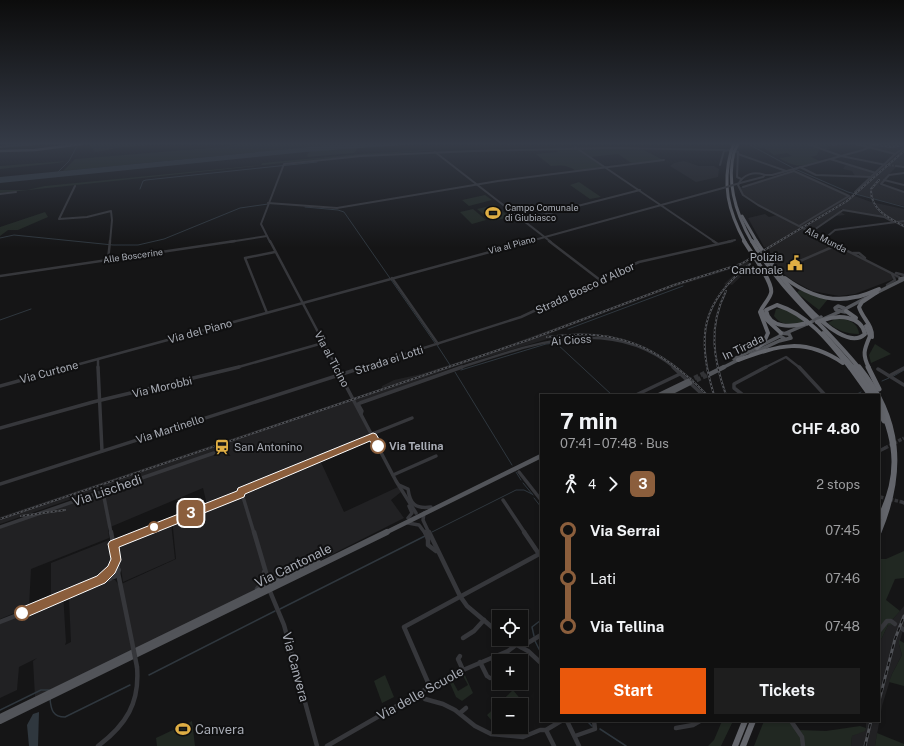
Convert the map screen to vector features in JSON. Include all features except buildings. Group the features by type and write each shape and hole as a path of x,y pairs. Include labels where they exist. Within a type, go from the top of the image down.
{"highway":[{"path":"727,179 728,200 735,222 771,285 771,294 760,310 760,314 768,334 766,340 757,348"},
{"path":"730,179 735,198 743,217 772,264 795,293 831,330 843,336 852,338 860,338 866,334 862,325 850,319 835,316 822,319 817,322"},
{"path":"730,179 737,211 758,250 788,290 868,379 878,394"},
{"path":"727,182 732,205 737,218 747,238 761,260 787,293 857,371 873,394"},
{"path":"772,264 794,284 820,296 836,299 850,298 878,291"},
{"path":"867,345 872,339 873,332 860,312 859,307 862,302 878,291"},
{"path":"763,305 762,312 765,318 782,334"},
{"path":"808,324 793,327 782,325 771,320 766,311 769,307 778,306 790,308 800,314 842,358 859,378 869,394"},
{"path":"845,310 868,329 870,336 864,352 865,364 892,414"},
{"path":"738,360 775,347 804,345 833,356 845,364 859,378"},
{"path":"880,398 887,409 898,435 900,450"},
{"path":"880,405 887,421 895,456 894,478 890,497 880,517"},
{"path":"880,413 891,435"},
{"path":"880,530 889,517 898,496"},
{"path":"734,746 745,722"},
{"path":"743,746 753,722"}],"main road":[{"path":"757,348 782,334 845,310 847,307 902,279"},
{"path":"822,319 835,309 835,307 840,307 878,291"},
{"path":"840,307 845,310"},
{"path":"835,309 839,312"},
{"path":"782,334 790,336 808,324 817,322"},
{"path":"782,334 785,339"},
{"name":"In Tirada","path":"757,348 709,372 785,339 790,339 790,336"},
{"path":"661,394 689,382 668,394"},
{"name":"Via Cantonale","path":"52,693 269,589 406,521 431,507 540,455"},
{"name":"Via Cantonale","path":"52,693 238,600 424,513 540,456"},
{"path":"0,717 52,693"},
{"path":"0,721 52,693"}],"street":[{"name":"Via al Ticino","path":"278,179 260,223 393,475 399,485 404,489"},
{"path":"470,179 600,280"},
{"path":"268,204 337,208 477,184 518,179"},
{"path":"622,179 718,244"},
{"name":"Ala Munda","path":"741,179 738,188 746,198 853,253 860,253 865,259 894,276 895,281 888,286"},
{"name":"Via al Piano","path":"302,303 756,179"},
{"path":"743,187 770,179"},
{"path":"799,226 826,212 850,196 811,179"},
{"path":"855,192 870,179"},
{"path":"904,185 884,180 881,184 904,192"},
{"path":"75,186 59,219 87,217 111,212 112,220 108,260"},
{"path":"523,220 640,190"},
{"path":"0,194 16,192"},
{"path":"811,232 843,210 883,217 893,222"},
{"path":"824,239 835,230 904,221"},
{"name":"Alle Boscerine","path":"0,276 267,236"},
{"name":"Strada Bosco d'Albor","path":"437,344 529,314 639,262 735,240"},
{"path":"800,261 837,245"},
{"path":"267,313 246,258 275,252"},
{"name":"Ala Munda","path":"865,259 902,279"},
{"name":"Ala Munda","path":"865,259 892,272 902,279"},
{"path":"391,278 437,344"},
{"name":"Via del Piano","path":"98,359 302,303"},
{"name":"Ai Cioss","path":"361,414 362,412 359,403 456,369 549,341 582,337 609,340 639,347 665,360 682,373 702,394"},
{"name":"Via Morobbi","path":"0,428 100,400 207,376 323,343"},
{"name":"Strada ei Lotti","path":"340,375 437,344"},
{"path":"742,394 734,388 734,384 786,357 795,362 824,394"},
{"path":"98,359 102,451"},
{"name":"Via Curtone","path":"0,386 98,359"},
{"path":"890,377 904,368"},
{"path":"878,369 904,385"},
{"path":"638,394 682,373"},
{"name":"Via Martinello","path":"0,484 340,375"},
{"path":"113,544 240,494 242,491 412,418"},
{"path":"880,450 885,448"},
{"name":"Via Lischedi","path":"0,526 214,453"},
{"path":"393,475 436,456"},
{"path":"520,466 519,472 540,499"},
{"path":"508,472 519,472"},
{"path":"416,513 407,496 408,489 404,489 403,496 412,510 411,515 406,521 417,523 429,537"},
{"path":"98,746 115,732 130,712 138,689 137,667 103,492"},
{"path":"240,494 243,497 268,577 274,579 309,566"},
{"path":"407,496 416,508 421,509 431,507"},
{"path":"430,687 404,627 540,553 503,500"},
{"path":"424,513 423,520 429,537"},
{"path":"419,518 460,596 468,606 492,627"},
{"path":"110,577 116,560"},
{"path":"238,600 256,590 262,584 265,578 264,568"},
{"path":"112,569 118,571"},
{"path":"0,622 110,577 118,571"},
{"path":"110,577 121,581"},
{"name":"Via Canvera","path":"269,589 284,625 317,746"},
{"path":"463,638 474,631 484,620"},
{"path":"880,630 887,621 895,624"},
{"path":"518,646 530,652 540,662"},
{"name":"Via delle Scuole","path":"327,746 430,687 480,662 518,646"},
{"path":"460,656 458,660 463,670"},
{"path":"480,662 487,676 490,678"},
{"path":"420,693 425,699 446,705 460,713 475,726 495,735 523,737 541,730 546,730 560,722"},
{"path":"460,713 466,708"},
{"path":"568,722 580,746"},
{"path":"575,736 595,729 594,722"},
{"path":"676,728 693,725 698,722"},
{"path":"792,722 802,737 803,746"},
{"path":"546,730 554,746"}],"shaded area":[{"path":"0,179 41,179 0,183"},
{"path":"134,179 0,193 0,190 27,190 45,186"},
{"path":"691,179 710,179 696,182"},
{"path":"770,179 812,179 850,196 852,195 871,202 904,209 904,228 884,217 841,209 840,211 845,215 836,216 812,232 899,277 855,294 839,296 812,291 792,280 779,270 769,256 770,252 768,248 764,247 748,218 765,214 769,217 777,215 756,204 741,193 738,187 743,187"},
{"path":"869,179 885,179 879,185 904,192 904,206 868,198 854,193"},
{"path":"579,182 601,197 590,199 570,185"},
{"path":"485,195 492,200 469,206 462,200"},
{"name":"Campo Comunale di Giubiasco","path":"494,205 510,217 492,221 477,209"},
{"path":"473,209 486,220 472,224 460,212"},
{"path":"45,212 48,217 18,230 8,230 0,236 0,227"},
{"path":"747,260 751,267 732,285 729,284 728,286 724,284 741,268 738,267 671,288 549,334 551,338 454,367 359,403 361,414 373,436 319,458 344,512 398,487 401,492 391,500 404,518 309,566 35,697 33,661 37,658 19,667 17,690 0,698 0,624 51,603 51,563 109,540 111,547 171,523 175,559 123,582 121,569 63,593 65,645 71,642 69,599 72,595 106,580 115,580 119,585 176,559 172,518 207,505 203,488 108,528 109,538 31,569 29,607 0,619 0,528 104,491 103,488 0,524 0,517 382,388 382,386 394,380 421,374 492,351 683,281 724,269"},
{"path":"799,290 828,299 819,310 797,293"},
{"path":"776,309 785,309 792,312 804,322 788,324 780,322 774,316"},
{"path":"837,318 848,320 854,324 857,327 859,334 842,331 828,323"},
{"path":"875,344 891,354 871,363 869,355"},
{"path":"904,551 904,578 895,579 886,600 900,611 892,620 894,625 888,625 880,642 880,559 886,559"},
{"path":"904,606 904,627 899,644 902,655 892,674 880,717 880,642 888,625"},
{"path":"899,640 904,643 904,686 889,682 902,655"},
{"path":"463,671 473,693 462,701 456,697 450,683 453,682 458,691 468,685 461,672"},
{"path":"385,675 394,697 382,703 374,681"},
{"path":"513,690 520,698 505,698"},
{"path":"492,710 492,721 487,715"},
{"path":"39,712 38,746 29,746 27,725 33,714"},
{"name":"Canvera","path":"192,721 195,746 157,746 156,738"},
{"path":"722,722 733,722 721,746 708,746 714,740"},
{"path":"764,722 792,722 798,730 826,731 860,726 866,728 865,731 852,736 851,746 754,746"},
{"path":"866,722 879,722 875,746 851,746 852,736 866,728"},
{"path":"877,733 904,744 904,746 875,746"}],"waterway":[{"path":"140,189 143,181 157,179"},
{"path":"818,179 848,192 904,207"},
{"path":"0,238 14,235 113,245 138,245 164,239 240,208 268,204"},
{"path":"305,207 338,210 344,212 435,343"},
{"path":"568,329 683,286"},
{"path":"0,320 31,309"},
{"path":"461,370 546,344 556,343 611,394"},
{"path":"437,345 450,365"},
{"path":"892,377 904,370"},
{"path":"455,372 512,465"},
{"path":"882,381 889,378"},
{"path":"857,394 861,392"},
{"path":"516,472 521,480"},
{"path":"523,483 533,495"},
{"path":"432,532 516,490 524,490 532,494"},
{"path":"534,498 540,506"},
{"path":"280,609 425,536"},
{"path":"149,675 275,611"},
{"path":"534,636 532,627 540,621"},
{"path":"535,641 540,651"},
{"path":"50,699 53,712 58,716 65,717 130,685"},
{"path":"0,710 41,690 49,690"},
{"path":"588,722 592,726"},
{"path":"600,729 626,746"}],"tunnel":[{"path":"688,381 709,371"},
{"path":"690,383 710,374"},
{"path":"885,448 904,438"},
{"path":"880,497 902,502"}],"railway":[{"path":"0,519 531,339 674,285 741,264 847,201 872,179"},
{"path":"879,180 871,189 873,202 886,216 904,226"},
{"path":"714,394 708,374 705,355 707,322 712,307 721,292 750,264"},
{"path":"726,291 720,304 714,343 718,368 726,394"},
{"path":"547,337 594,335 615,338 635,344 654,352 672,364 706,394"},
{"path":"21,516 65,510"},
{"path":"880,697 895,639 904,616"},
{"path":"865,746 871,722"}],"bus line":[{"name":"3","path":"22,613 97,582 105,576 112,569 116,560 113,544 240,494 242,491 373,436 378,446"}],"place":[{"name":"Campo Comunale di Giubiasco","path":"493,213"},
{"name":"Polizia Cantonale","path":"795,263"},
{"name":"Via Tellina","path":"378,446"},
{"name":"San Antonino","path":"222,447"},
{"name":"Canvera","path":"183,729"}]}
